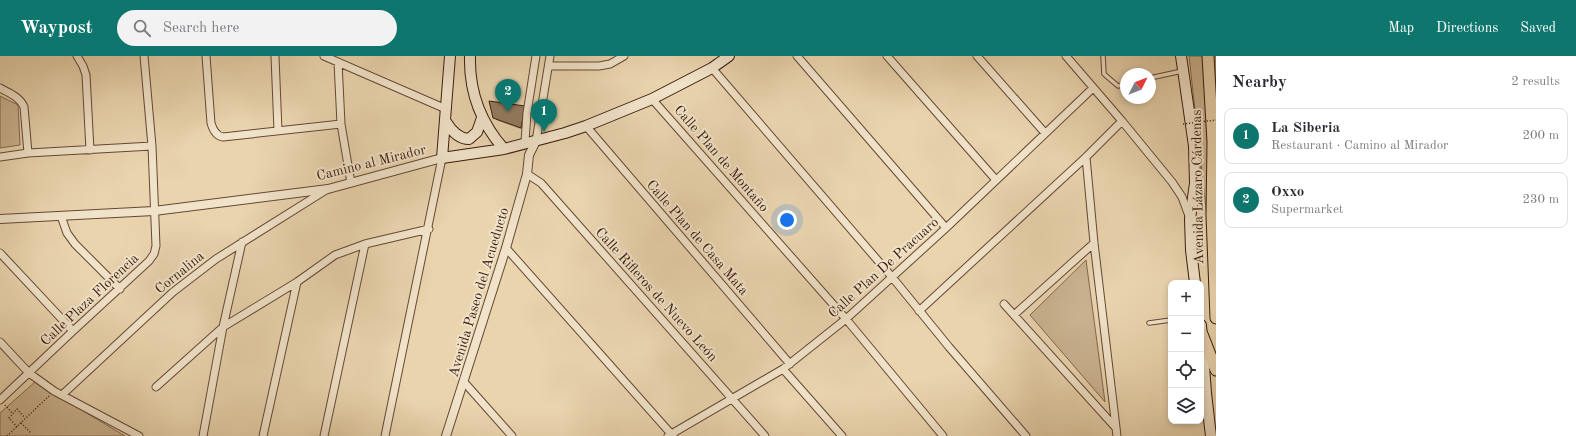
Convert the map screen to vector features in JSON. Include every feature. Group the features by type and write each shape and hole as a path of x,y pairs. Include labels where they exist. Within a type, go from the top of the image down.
{"highway":[{"name":"Avenida Lázaro Cárdenas","path":"1208,56 1213,142 1212,223 1216,318"},
{"path":"1204,335 1216,370"}],"main road":[{"path":"442,158 450,56"},
{"path":"470,56 472,89 482,118 504,149"},
{"name":"Camino al Mirador","path":"442,158 504,149 586,126 652,99 712,68 729,56"},
{"path":"1181,56 1194,146 1195,183 1190,219 1191,250 1195,280"},
{"path":"446,122 458,136 469,139 477,132 482,118"},
{"path":"1203,352 1211,436"}],"street":[{"path":"77,56 86,75 90,150"},
{"name":"Calle Plaza Florencia","path":"2,402 29,373 73,331 149,262 154,254 156,246 152,146 144,56"},
{"path":"206,56 211,123 215,133 218,135 223,137 341,124"},
{"path":"275,56 278,131"},
{"path":"324,56 446,109"},
{"name":"Avenida Paseo del Acueducto","path":"446,436 506,248 527,174 529,155 526,142 527,112 536,56"},
{"name":"Avenida Paseo del Acueducto","path":"529,155 536,141 550,56"},
{"path":"549,66 599,66 610,64 624,56"},
{"path":"797,56 946,228"},
{"path":"887,56 996,180"},
{"path":"977,56 1045,133"},
{"path":"1066,56 1122,121 1178,190 1190,219"},
{"path":"338,62 341,124 351,183"},
{"path":"712,68 892,276 919,311 1026,436"},
{"path":"0,88 23,102 28,153"},
{"name":"Calle Plan De Pracuaro","path":"671,435 783,369 846,319 946,228 1093,88"},
{"name":"Calle Plan de Montaño","path":"652,99 846,319 943,436"},
{"path":"919,311 1086,157 1122,121"},
{"name":"Calle Plan de Casa Mata","path":"586,126 790,364"},
{"path":"0,157 28,153 152,146"},
{"path":"1086,157 1094,243 1117,436"},
{"path":"385,436 442,158"},
{"name":"Camino al Mirador","path":"0,219 154,210 328,189 442,158"},
{"name":"Calle Rifleros de Nuevo León","path":"527,174 541,183 765,436"},
{"name":"Cornalina","path":"62,395 173,292 216,259 328,189"},
{"path":"61,216 67,233 75,244 120,289"},
{"path":"156,387 223,327 297,282 335,255 365,244 428,229"},
{"path":"203,436 223,327 242,242"},
{"path":"1014,315 1094,243"},
{"path":"324,436 365,244"},
{"path":"506,248 671,435"},
{"path":"0,253 73,331"},
{"path":"263,436 297,282"},
{"path":"1004,304 1116,428"},
{"path":"0,342 29,373 54,391 139,436"},
{"path":"783,369 842,436"},
{"path":"464,382 511,435"}],"lane":[{"path":"1103,56 1104,74 1118,86 1120,86"},
{"path":"1156,77 1183,71"},
{"path":"1149,323 1168,320"}],"path":[{"path":"1183,124 1216,120"},
{"path":"7,436 54,391"},
{"path":"2,402 13,414"},
{"path":"17,427 9,418 17,410 26,418"},
{"path":"21,423 31,433"}],"shaded area":[{"path":"1189,56 1216,56 1216,299"},
{"path":"0,96 18,105 20,145 0,148"},
{"path":"1086,260 1105,402 1030,315"},
{"path":"35,382 125,436 0,436 0,413"}],"building":[{"path":"489,101 525,106 521,128 493,118"}],"place":[{"name":"Oxxo","path":"508,112"},
{"name":"La Siberia","path":"544,132"}]}
